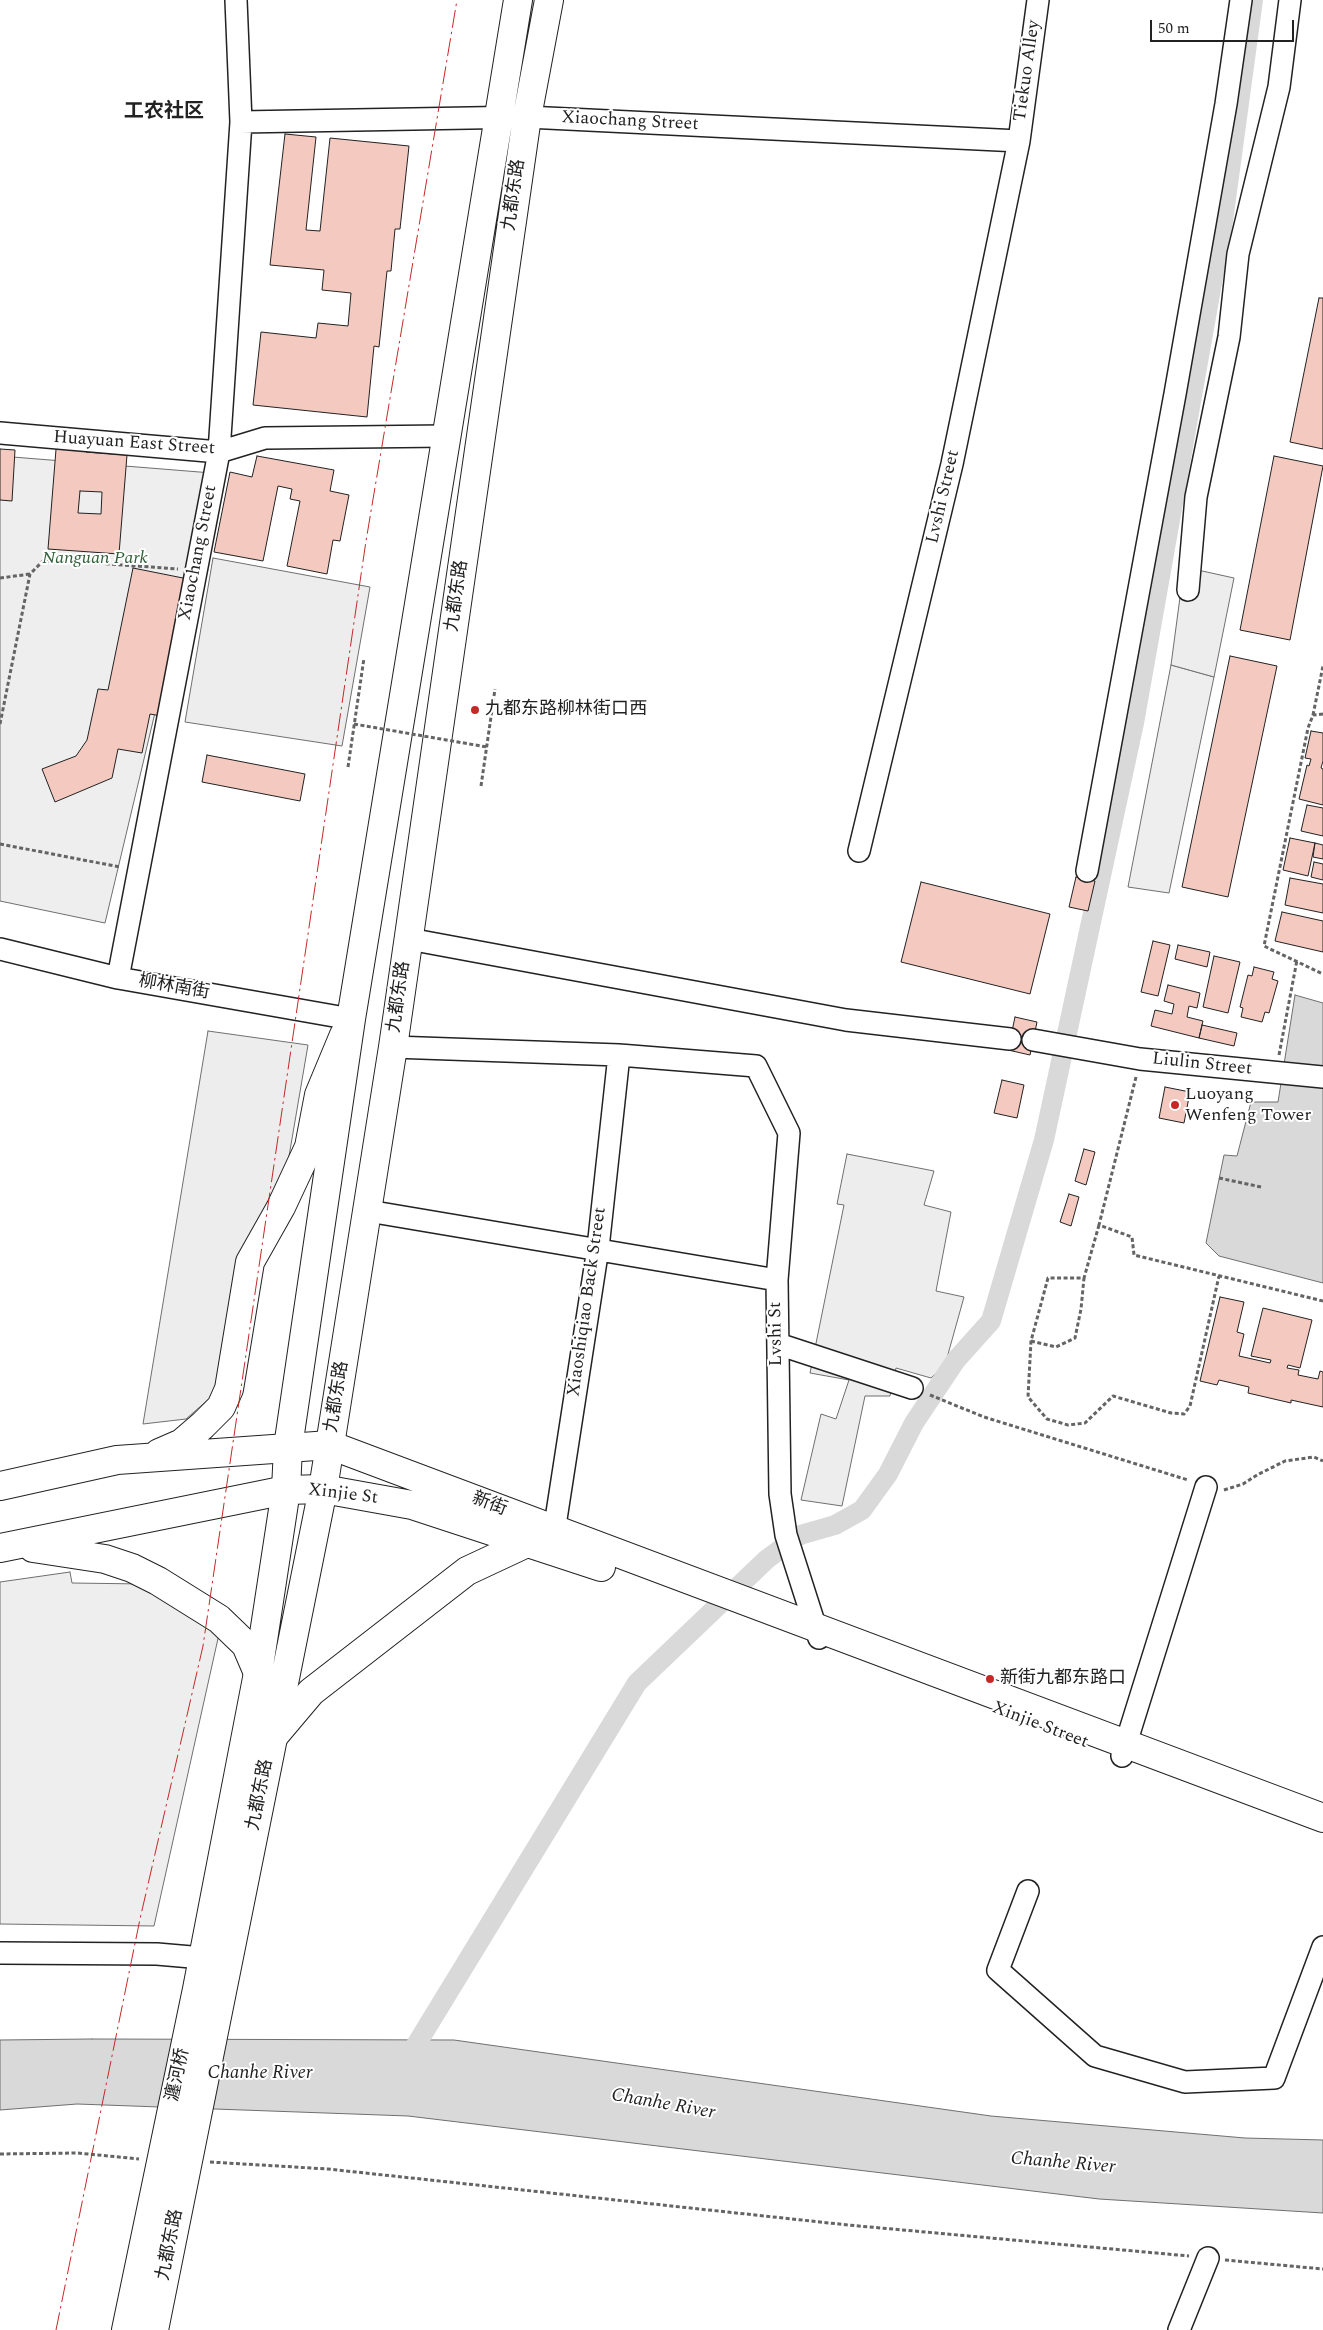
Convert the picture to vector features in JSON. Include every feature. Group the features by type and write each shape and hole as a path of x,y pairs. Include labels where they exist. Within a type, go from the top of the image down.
{"main road":[{"name":"九都东路","path":"210,1989 203,1958 258,1673 286,1490 288,1447 351,1019 518,0"},
{"name":"九都东路","path":"210,1989 273,1737 323,1489 393,1047 527,117 549,0"},
{"path":"151,1458 182,1443 221,1407 232,1375 246,1275 250,1262 281,1207 309,1147 319,1095 351,1019"},
{"name":"新街","path":"288,1447 330,1445 545,1540"},
{"path":"0,1486 117,1460 288,1447"},
{"name":"Xinjie St","path":"7,1547 286,1490 323,1489 412,1505 545,1540 764,1616"},
{"path":"273,1737 311,1692 467,1571 545,1540"},
{"path":"7,1547 105,1559 132,1568 158,1581 219,1618 246,1644 258,1673"},
{"name":"Xinjie Street","path":"764,1616 1124,1750 1323,1832"},
{"path":"1124,1750 1323,1818"},
{"name":"瀍河桥","path":"188,2160 210,1989"},
{"name":"瀍河桥","path":"161,2161 210,1989"},
{"name":"九都东路","path":"154,2330 188,2160"},
{"name":"九都东路","path":"126,2330 161,2161"}],"street":[{"name":"Xiaochang Street","path":"118,978 219,452 241,122 236,0"},
{"name":"Tiekuo Alley","path":"1019,141 1038,0"},
{"path":"1087,871 1175,394 1226,104 1241,0"},
{"path":"1188,590 1196,497 1229,337 1238,254 1279,87 1290,0"},
{"name":"Xiaochang Street","path":"241,122 499,116 1019,141"},
{"name":"Lvshi Street","path":"859,851 952,464 1019,141"},
{"name":"Huayuan East Street","path":"0,433 219,452 265,438 446,436"},
{"path":"409,939 846,1020 1010,1039"},
{"name":"柳林南街","path":"0,948 118,978 351,1019"},
{"name":"Liulin Street","path":"1033,1040 1140,1059 1323,1077"},
{"path":"393,1047 619,1055"},
{"name":"Lvshi St","path":"619,1055 756,1066 788,1133 777,1280 780,1494 786,1535 818,1635"},
{"name":"Xiaoshiqiao Back Street","path":"545,1540 598,1248 619,1055"},
{"path":"368,1211 598,1248 777,1280"},
{"path":"778,1344 912,1388"},
{"path":"1124,1750 1206,1487"},
{"path":"1028,1891 998,1970 1095,2056 1185,2082 1274,2078 1323,1947"},
{"path":"0,1953 157,1954 203,1958"},
{"path":"1179,2330 1208,2258"}],"path":[{"path":"0,724 30,574 43,561 196,570"},
{"path":"0,578 30,574"},
{"path":"348,767 364,658"},
{"path":"1323,666 1313,715 1308,728 1264,946 1297,960 1323,974"},
{"path":"481,786 496,689"},
{"path":"1313,715 1323,714"},
{"path":"354,724 487,747"},
{"path":"0,844 138,870"},
{"path":"1275,1072 1297,960"},
{"path":"1031,1341 1056,1347 1075,1338 1084,1278 1140,1059"},
{"path":"1219,1178 1261,1187"},
{"path":"1099,1225 1132,1238 1134,1255 1323,1301"},
{"path":"1084,1278 1048,1278 1031,1341 1028,1397 1047,1419 1068,1425 1085,1423 1113,1396 1171,1413 1184,1414 1190,1406 1219,1276"},
{"path":"912,1388 971,1412 1163,1471 1220,1492 1243,1484 1285,1462 1314,1457 1323,1461"},
{"path":"0,2154 77,2153 161,2161"},
{"path":"188,2160 328,2169 857,2226 1323,2269"}],"green space":[{"name":"Nanguan Park","path":"0,456 212,473 105,923 0,901"},
{"path":"1171,665 1214,677 1169,893 1128,887"},
{"path":"70,1572 72,1583 144,1584 219,1634 154,1926 0,1924 0,1582"}],"shaded area":[{"path":"213,558 370,587 342,746 185,722"},
{"path":"1184,567 1234,578 1214,677 1171,665"},
{"path":"208,1031 308,1045 287,1168 218,1391 186,1419 143,1424"},
{"path":"847,1154 934,1171 924,1205 951,1212 936,1291 964,1297 945,1365 931,1378 896,1368 890,1396 865,1396 842,1506 801,1500 821,1414 836,1419 849,1380 810,1373 844,1205 837,1204"}],"water":[{"path":"1295,995 1323,1003 1323,1283 1219,1256 1206,1243 1224,1155 1237,1156 1251,1102 1278,1102"},
{"name":"Chanhe River","path":"0,2040 454,2040 991,2116 1245,2138 1323,2140 1323,2213 1099,2199 408,2116 77,2104 0,2110"}],"building":[{"path":"285,134 316,137 306,230 320,231 330,138 409,146 400,229 395,229 391,271 387,271 379,347 374,346 367,417 253,405 261,332 316,338 318,323 348,326 351,293 322,290 324,270 270,265"},
{"path":"1319,298 1323,298 1323,449 1290,442"},
{"path":"57,437 87,439 86,452 127,455 119,554 48,549","holes":["80,491 102,492 101,514 78,513"]},
{"path":"0,449 15,450 12,501 0,500"},
{"path":"257,456 334,470 330,491 349,495 340,541 333,540 327,574 287,566 300,501 290,499 292,489 278,486 263,561 214,552 230,472 252,477"},
{"path":"1274,456 1323,466 1290,640 1240,630"},
{"path":"133,568 188,579 161,716 150,714 142,753 118,749 112,778 55,802 42,769 76,756 87,740 98,689 108,690"},
{"path":"1230,656 1277,666 1228,897 1182,887"},
{"path":"1311,731 1323,733 1323,761 1321,768 1323,769 1323,805 1299,799 1307,765 1309,766 1311,759 1305,758"},
{"path":"207,755 305,774 300,801 202,782"},
{"path":"1307,805 1323,808 1323,836 1301,831"},
{"path":"1290,838 1315,843 1308,876 1283,870"},
{"path":"1315,843 1323,845 1323,859 1313,857"},
{"path":"1314,862 1323,864 1323,880 1311,877"},
{"path":"1076,877 1095,881 1088,911 1069,907"},
{"path":"1290,878 1323,884 1323,913 1285,905"},
{"path":"921,882 1050,914 1030,994 901,962"},
{"path":"1282,912 1323,921 1323,952 1275,941"},
{"path":"1153,941 1170,945 1158,996 1141,992"},
{"path":"1178,945 1210,952 1207,967 1175,959"},
{"path":"1214,956 1240,962 1228,1013 1203,1007"},
{"path":"1254,967 1274,972 1272,979 1278,981 1269,1013 1265,1012 1262,1022 1241,1017 1243,1008 1240,1007 1248,975 1252,976"},
{"path":"1168,985 1200,993 1197,1008 1189,1006 1187,1017 1203,1021 1199,1038 1151,1026 1155,1010 1172,1014 1174,1004 1164,1001"},
{"path":"1015,1017 1037,1022 1030,1055 1008,1050"},
{"path":"1202,1025 1237,1033 1234,1046 1199,1038"},
{"path":"1002,1080 1024,1085 1017,1118 994,1113"},
{"name":"Luoyang Wenfeng Tower","path":"1165,1087 1190,1092 1184,1123 1159,1118"},
{"path":"1084,1149 1095,1152 1086,1185 1075,1181"},
{"path":"1069,1194 1079,1197 1071,1226 1060,1222"},
{"path":"1220,1297 1244,1302 1237,1332 1244,1334 1239,1356 1270,1363 1271,1360 1251,1356 1263,1308 1312,1320 1300,1368 1288,1365 1287,1368 1299,1370 1298,1375 1318,1379 1320,1371 1323,1372 1323,1407 1291,1400 1291,1403 1248,1393 1249,1387 1219,1380 1217,1385 1200,1381"}],"waterway":[{"path":"405,2063 637,1683 767,1559 800,1535 835,1525 862,1510 888,1474 914,1423 956,1360 991,1321 1044,1140 1134,723 1223,221 1253,0"}],"power":[{"path":"56,2330 140,1919 203,1646 366,541 457,0"}],"place":[{"name":"九都东路柳林街口西","path":"475,710"},
{"name":"Luoyang Wenfeng Tower","path":"1175,1105"},
{"name":"新街九都东路口","path":"990,1679"}],"district":[{"name":"工农社区","path":"164,113"}]}
